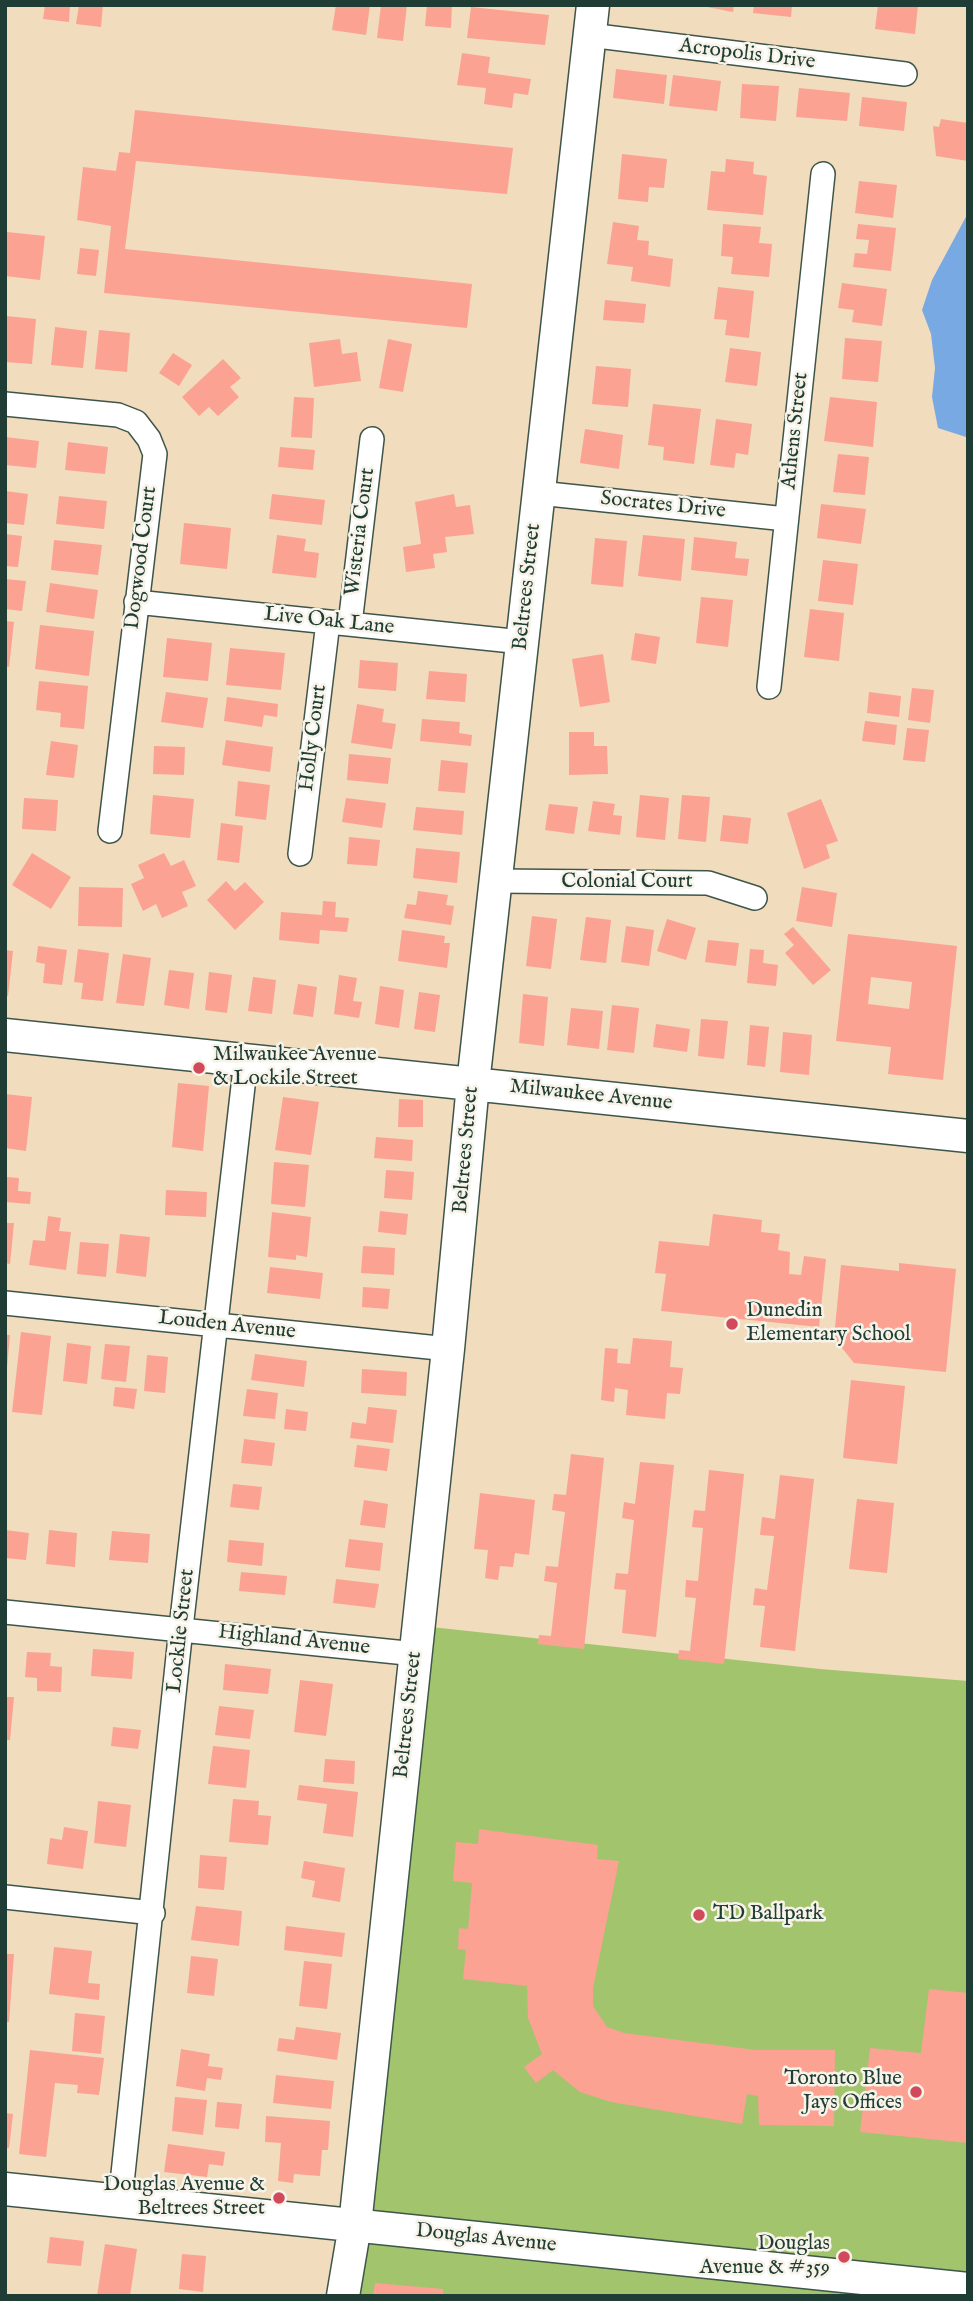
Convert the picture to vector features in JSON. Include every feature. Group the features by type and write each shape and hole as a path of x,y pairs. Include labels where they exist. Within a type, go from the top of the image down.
{"street":[{"name":"Acropolis Drive","path":"591,20 905,74"},
{"name":"Beltrees Street","path":"343,2296 355,2225 448,1349 472,1084 591,20"},
{"name":"Athens Street","path":"769,687 823,174"},
{"name":"Dogwood Court","path":"5,404 118,415 136,422 149,439 155,454 110,831"},
{"name":"Wisteria Court","path":"339,623 372,439"},
{"name":"Socrates Drive","path":"539,493 786,519"},
{"name":"Live Oak Lane","path":"136,602 522,642"},
{"name":"Holly Court","path":"300,853 339,623"},
{"name":"Colonial Court","path":"496,881 708,883 755,898"},
{"name":"Milwaukee Avenue","path":"5,1034 968,1136"},
{"name":"Locklie Street","path":"120,2202 153,1913 181,1628 246,1060"},
{"name":"Louden Avenue","path":"5,1303 448,1349"},
{"name":"Highland Avenue","path":"5,1612 416,1654"},
{"path":"5,1897 153,1913"},
{"name":"Douglas Avenue","path":"5,2189 968,2290"}],"green space":[{"path":"431,1627 820,1669 968,1681 968,2279 367,2216"},
{"path":"364,2236 935,2296 354,2296"}],"water":[{"path":"968,213 966,437 938,428 932,397 935,368 931,334 922,310 932,280"}],"building":[{"path":"45,5 70,5 69,22 43,19"},
{"path":"79,5 103,5 101,27 76,24"},
{"path":"336,5 370,5 366,35 332,30"},
{"path":"381,5 407,5 403,41 377,38"},
{"path":"427,5 452,5 451,28 425,26"},
{"path":"697,5 734,5 733,12"},
{"path":"754,5 792,5 791,17 753,13"},
{"path":"878,5 918,5 915,34 875,29"},
{"path":"471,7 549,15 545,45 467,38"},
{"path":"462,53 490,57 488,73 531,79 528,95 514,93 512,108 484,104 486,88 457,85"},
{"path":"616,69 667,75 664,104 613,98"},
{"path":"673,75 721,81 717,111 669,106"},
{"path":"742,84 779,86 776,121 740,118"},
{"path":"799,88 850,93 847,121 796,117"},
{"path":"862,97 907,102 904,131 859,126"},
{"path":"135,110 513,148 507,194 136,161 125,249 472,284 467,328 104,293 111,226 77,220 83,167 116,171 119,152 130,153"},
{"path":"941,119 968,123 968,161 936,156 933,126 939,127"},
{"path":"622,154 667,159 664,188 649,187 648,202 618,199"},
{"path":"726,159 754,162 753,174 767,176 763,215 707,210 711,171 725,172"},
{"path":"859,181 897,185 893,218 855,213"},
{"path":"613,222 639,226 637,240 649,241 648,255 673,259 670,287 631,281 633,267 607,264"},
{"path":"723,224 761,227 759,243 772,244 769,277 731,274 733,257 721,256"},
{"path":"858,224 896,228 891,271 853,267 855,253 867,254 869,240 856,239"},
{"path":"7,232 45,236 40,280 5,276"},
{"path":"80,248 99,250 96,276 77,274"},
{"path":"842,283 887,289 882,326 852,322 854,310 838,308"},
{"path":"718,287 754,291 749,338 725,335 727,320 714,319"},
{"path":"605,300 646,304 644,323 603,320"},
{"path":"6,316 36,319 32,364 5,362"},
{"path":"55,327 87,331 83,368 51,365"},
{"path":"99,330 130,333 127,372 95,369"},
{"path":"845,338 882,341 878,382 842,379"},
{"path":"340,339 342,354 357,352 361,381 314,387 309,343"},
{"path":"388,339 412,344 403,392 379,388"},
{"path":"730,348 761,352 757,386 725,382"},
{"path":"173,353 192,365 179,386 159,373"},
{"path":"223,359 241,378 230,387 239,397 218,416 209,407 199,416 182,397"},
{"path":"596,366 631,369 628,407 592,404"},
{"path":"294,397 314,398 312,438 291,437"},
{"path":"830,397 877,402 873,447 824,441"},
{"path":"653,404 701,409 694,464 663,460 664,447 648,445"},
{"path":"716,419 752,424 748,455 736,453 734,468 710,465"},
{"path":"585,429 623,435 619,469 580,463"},
{"path":"5,437 39,441 36,468 5,465"},
{"path":"68,442 108,447 105,474 65,470"},
{"path":"280,447 315,450 313,470 278,467"},
{"path":"838,454 869,457 865,495 833,492"},
{"path":"5,491 28,494 24,525 5,523"},
{"path":"272,494 325,500 322,525 269,519"},
{"path":"454,494 456,507 470,505 474,534 445,537 447,552 433,554 435,568 406,572 403,547 421,544 415,502"},
{"path":"59,496 107,501 104,529 56,524"},
{"path":"821,504 866,509 861,544 817,538"},
{"path":"184,523 231,528 227,569 180,564"},
{"path":"5,534 22,536 18,567 5,566"},
{"path":"277,535 306,539 304,551 319,553 316,578 272,573"},
{"path":"643,535 685,539 681,581 638,576"},
{"path":"694,537 737,542 735,558 749,559 747,576 691,570"},
{"path":"595,538 627,541 623,587 591,584"},
{"path":"54,540 102,545 98,575 51,570"},
{"path":"823,560 858,564 853,605 818,601"},
{"path":"5,579 26,581 22,611 5,609"},
{"path":"50,583 98,590 94,619 46,612"},
{"path":"701,597 733,600 728,647 696,643"},
{"path":"810,609 844,613 839,661 804,657"},
{"path":"5,621 14,622 9,667 5,666"},
{"path":"40,625 94,631 89,676 35,669"},
{"path":"635,633 660,637 656,664 631,660"},
{"path":"167,638 212,643 208,681 163,677"},
{"path":"230,648 285,653 281,690 226,685"},
{"path":"603,654 610,702 580,707 572,659"},
{"path":"360,660 398,663 396,691 358,688"},
{"path":"429,671 467,674 465,702 426,699"},
{"path":"39,681 88,686 84,729 60,727 61,713 36,710"},
{"path":"912,688 934,690 930,723 908,720"},
{"path":"166,692 208,698 203,728 161,722"},
{"path":"869,692 901,696 899,717 867,713"},
{"path":"227,697 278,704 277,717 264,715 262,727 224,721"},
{"path":"357,704 384,709 382,722 396,724 392,749 351,743"},
{"path":"422,719 460,722 459,733 472,735 471,746 420,741"},
{"path":"865,721 897,725 895,745 862,741"},
{"path":"907,728 929,730 925,762 903,760"},
{"path":"569,732 594,732 594,746 607,746 608,774 569,775"},
{"path":"226,740 273,747 270,772 222,765"},
{"path":"51,741 78,745 74,778 46,775"},
{"path":"154,746 185,747 184,775 153,774"},
{"path":"349,754 391,758 388,784 347,780"},
{"path":"441,760 468,763 465,793 438,791"},
{"path":"238,781 270,785 266,820 235,816"},
{"path":"153,795 194,799 190,838 150,834"},
{"path":"640,795 669,798 665,840 636,837"},
{"path":"682,795 710,797 706,842 678,839"},
{"path":"24,798 58,800 56,831 22,829"},
{"path":"346,798 386,803 382,828 342,822"},
{"path":"821,799 838,841 826,845 830,858 804,869 787,813"},
{"path":"593,801 615,804 613,815 622,816 620,835 588,831"},
{"path":"549,804 578,807 574,834 545,830"},
{"path":"416,807 464,811 462,835 413,830"},
{"path":"723,815 751,818 748,844 720,841"},
{"path":"221,823 243,826 239,863 217,860"},
{"path":"349,837 380,840 377,866 347,864"},
{"path":"416,848 460,852 457,883 413,878"},
{"path":"32,853 71,877 51,909 12,885"},
{"path":"164,853 171,866 184,860 196,886 182,892 188,906 162,918 156,904 143,911 131,884 144,878 138,865"},
{"path":"226,881 235,891 245,882 264,902 235,930 207,900"},
{"path":"79,887 123,888 122,927 78,926"},
{"path":"802,887 837,893 832,927 796,921"},
{"path":"418,891 448,895 446,905 454,906 451,925 404,918 407,904 416,905"},
{"path":"323,901 336,902 335,917 349,918 347,932 320,930 319,944 279,940 281,912 322,915"},
{"path":"532,916 557,919 551,969 526,966"},
{"path":"586,917 611,920 606,963 580,960"},
{"path":"667,919 696,928 686,960 657,951"},
{"path":"626,926 654,930 649,966 621,962"},
{"path":"793,927 831,970 813,985 785,953 794,945 784,934"},
{"path":"402,930 445,936 444,943 450,943 447,968 398,961"},
{"path":"848,934 957,946 943,1080 888,1074 891,1047 836,1041","holes":["871,977 912,982 909,1009 868,1004"]},
{"path":"708,940 739,943 736,966 705,962"},
{"path":"38,946 67,950 62,985 43,983 45,964 36,962"},
{"path":"78,949 109,953 103,1001 81,999 83,983 74,982"},
{"path":"750,949 764,950 763,963 778,965 776,986 747,983"},
{"path":"5,950 13,951 8,996 5,995"},
{"path":"123,954 151,958 144,1006 116,1003"},
{"path":"169,970 194,973 189,1009 164,1005"},
{"path":"209,972 232,975 227,1013 205,1010"},
{"path":"339,975 357,978 353,1001 362,1002 359,1018 334,1014"},
{"path":"253,977 276,980 272,1014 248,1011"},
{"path":"298,984 317,987 313,1017 293,1014"},
{"path":"380,986 404,990 399,1028 375,1024"},
{"path":"419,992 440,995 435,1032 414,1029"},
{"path":"523,994 548,997 544,1046 519,1043"},
{"path":"612,1005 639,1008 634,1053 607,1050"},
{"path":"571,1008 603,1011 599,1049 567,1045"},
{"path":"701,1019 728,1021 724,1059 698,1056"},
{"path":"656,1024 690,1029 687,1052 653,1047"},
{"path":"750,1025 769,1027 765,1067 747,1065"},
{"path":"783,1032 812,1035 809,1075 780,1072"},
{"path":"178,1083 209,1086 203,1151 172,1147"},
{"path":"5,1094 32,1097 26,1151 5,1148"},
{"path":"283,1097 319,1102 311,1155 275,1150"},
{"path":"399,1099 423,1100 423,1127 398,1127"},
{"path":"376,1137 413,1140 412,1161 374,1158"},
{"path":"274,1162 309,1165 305,1207 271,1204"},
{"path":"386,1170 414,1172 412,1200 384,1198"},
{"path":"6,1177 19,1178 18,1191 31,1192 30,1204 5,1202"},
{"path":"166,1190 207,1192 206,1217 165,1215"},
{"path":"380,1211 408,1214 406,1235 378,1232"},
{"path":"272,1212 311,1217 307,1257 296,1255 296,1260 268,1257"},
{"path":"713,1214 762,1220 761,1232 780,1234 778,1250 790,1252 789,1274 801,1275 804,1256 826,1259 819,1327 661,1311 666,1274 655,1273 659,1241 709,1246"},
{"path":"48,1216 61,1218 59,1231 71,1232 66,1270 29,1265 33,1240 45,1241"},
{"path":"5,1223 14,1223 10,1264 5,1263"},
{"path":"120,1234 150,1237 146,1277 116,1273"},
{"path":"80,1242 109,1244 106,1277 77,1274"},
{"path":"363,1246 395,1248 394,1275 361,1273"},
{"path":"899,1263 956,1269 946,1372 854,1363 834,1338 841,1265 899,1271"},
{"path":"270,1267 323,1273 320,1299 267,1293"},
{"path":"363,1287 390,1289 388,1309 362,1307"},
{"path":"21,1332 51,1336 42,1415 12,1412"},
{"path":"5,1335 10,1335 7,1368 5,1368"},
{"path":"633,1338 672,1341 670,1367 683,1368 680,1394 667,1393 665,1419 626,1415 628,1390 615,1388 614,1402 601,1400 605,1348 618,1349 617,1363 630,1364"},
{"path":"67,1343 91,1346 87,1384 63,1381"},
{"path":"105,1344 130,1346 126,1382 101,1379"},
{"path":"255,1354 307,1361 304,1387 251,1380"},
{"path":"147,1355 168,1357 165,1393 144,1391"},
{"path":"362,1369 407,1372 406,1396 361,1393"},
{"path":"851,1380 905,1386 897,1464 843,1458"},
{"path":"115,1387 137,1389 134,1409 113,1406"},
{"path":"247,1389 278,1393 275,1419 243,1416"},
{"path":"368,1407 397,1410 393,1443 350,1438 352,1422 366,1424"},
{"path":"286,1409 308,1412 306,1431 284,1429"},
{"path":"244,1439 275,1443 272,1466 241,1463"},
{"path":"357,1445 390,1449 387,1471 354,1467"},
{"path":"571,1454 604,1458 584,1649 538,1644 539,1635 551,1636 557,1583 544,1581 546,1566 558,1567 565,1512 552,1510 554,1494 566,1495"},
{"path":"640,1462 674,1465 656,1637 622,1633 626,1590 614,1589 616,1573 628,1574 634,1520 622,1518 624,1502 635,1504"},
{"path":"709,1470 744,1474 724,1664 678,1659 679,1650 690,1651 696,1598 685,1597 686,1580 698,1581 703,1528 692,1527 694,1510 705,1511"},
{"path":"780,1475 814,1479 795,1651 760,1647 765,1606 753,1605 755,1588 767,1590 774,1536 760,1535 762,1517 775,1519"},
{"path":"233,1484 262,1487 259,1510 230,1507"},
{"path":"480,1493 535,1500 529,1555 515,1553 513,1567 500,1566 498,1580 485,1578 488,1550 474,1549"},
{"path":"857,1499 894,1503 887,1573 849,1569"},
{"path":"364,1500 388,1504 385,1528 360,1525"},
{"path":"5,1530 29,1533 26,1560 5,1558"},
{"path":"49,1530 77,1533 75,1567 46,1564"},
{"path":"112,1531 150,1534 148,1563 109,1560"},
{"path":"349,1539 383,1543 380,1571 345,1567"},
{"path":"229,1540 264,1543 262,1566 227,1562"},
{"path":"241,1572 287,1576 285,1595 239,1591"},
{"path":"336,1579 379,1584 375,1608 333,1603"},
{"path":"93,1649 134,1652 132,1679 91,1676"},
{"path":"27,1652 51,1653 50,1666 62,1667 61,1692 37,1691 37,1678 25,1677"},
{"path":"225,1664 271,1669 268,1694 223,1690"},
{"path":"300,1680 333,1684 326,1736 294,1732"},
{"path":"5,1697 14,1697 10,1740 5,1740"},
{"path":"219,1706 254,1710 250,1739 215,1735"},
{"path":"113,1727 141,1730 138,1749 111,1746"},
{"path":"213,1746 250,1750 246,1788 208,1784"},
{"path":"325,1759 355,1761 354,1784 323,1782"},
{"path":"299,1785 358,1792 353,1837 323,1833 327,1804 297,1800"},
{"path":"233,1799 259,1801 258,1815 271,1816 268,1845 229,1842"},
{"path":"98,1801 131,1805 126,1847 94,1843"},
{"path":"64,1827 88,1831 83,1869 47,1864 50,1838 62,1840"},
{"path":"479,1829 598,1845 597,1859 619,1861 593,1988 593,2006 607,2027 624,2033 756,2050 835,2050 834,2126 759,2125 758,2096 747,2094 742,2124 611,2102 580,2092 553,2070 536,2083 524,2067 542,2054 528,2018 527,1986 463,1979 466,1950 458,1949 459,1928 468,1929 472,1883 453,1881 456,1842 478,1844"},
{"path":"200,1855 227,1857 224,1890 198,1888"},
{"path":"304,1861 345,1868 340,1902 312,1897 315,1881 301,1878"},
{"path":"196,1906 242,1911 239,1946 191,1940"},
{"path":"286,1926 345,1933 342,1957 284,1950"},
{"path":"54,1947 92,1951 88,1983 100,1984 99,2000 49,1994"},
{"path":"5,1954 14,1954 9,2022 5,2022"},
{"path":"191,1956 218,1959 214,1996 187,1993"},
{"path":"304,1961 332,1964 327,2009 299,2006"},
{"name":"Toronto Blue Jays Offices","path":"929,1989 968,1993 968,2143 860,2132 870,2048 921,2053"},
{"path":"75,2013 105,2016 101,2054 72,2051"},
{"path":"296,2027 341,2033 337,2060 277,2051 279,2038 294,2040"},
{"path":"181,2049 210,2054 208,2066 223,2068 221,2080 207,2078 205,2091 176,2086"},
{"path":"30,2050 104,2058 99,2095 77,2093 78,2085 55,2083 46,2157 19,2154"},
{"path":"276,2075 334,2081 331,2109 273,2103"},
{"path":"175,2097 207,2100 203,2135 172,2131"},
{"path":"217,2102 242,2104 239,2129 215,2127"},
{"path":"5,2113 13,2114 9,2148 5,2148"},
{"path":"266,2116 330,2121 328,2150 322,2150 320,2176 294,2174 293,2183 278,2181 281,2143 265,2142"},
{"path":"168,2144 225,2152 223,2166 209,2164 207,2177 164,2172"},
{"path":"50,2237 84,2241 81,2266 47,2263"},
{"path":"105,2244 137,2249 130,2296 97,2296"},
{"path":"182,2254 206,2256 203,2292 179,2289"},
{"path":"375,2283 443,2289 443,2296 373,2296"}],"place":[{"name":"Milwaukee Avenue & Lockile Street","path":"199,1068"},
{"name":"Dunedin Elementary School","path":"732,1324"},
{"name":"TD Ballpark","path":"699,1915"},
{"name":"Toronto Blue Jays Offices","path":"916,2092"},
{"name":"Douglas Avenue & Beltrees Street","path":"279,2198"},
{"name":"Douglas Avenue & #359","path":"844,2257"}]}
